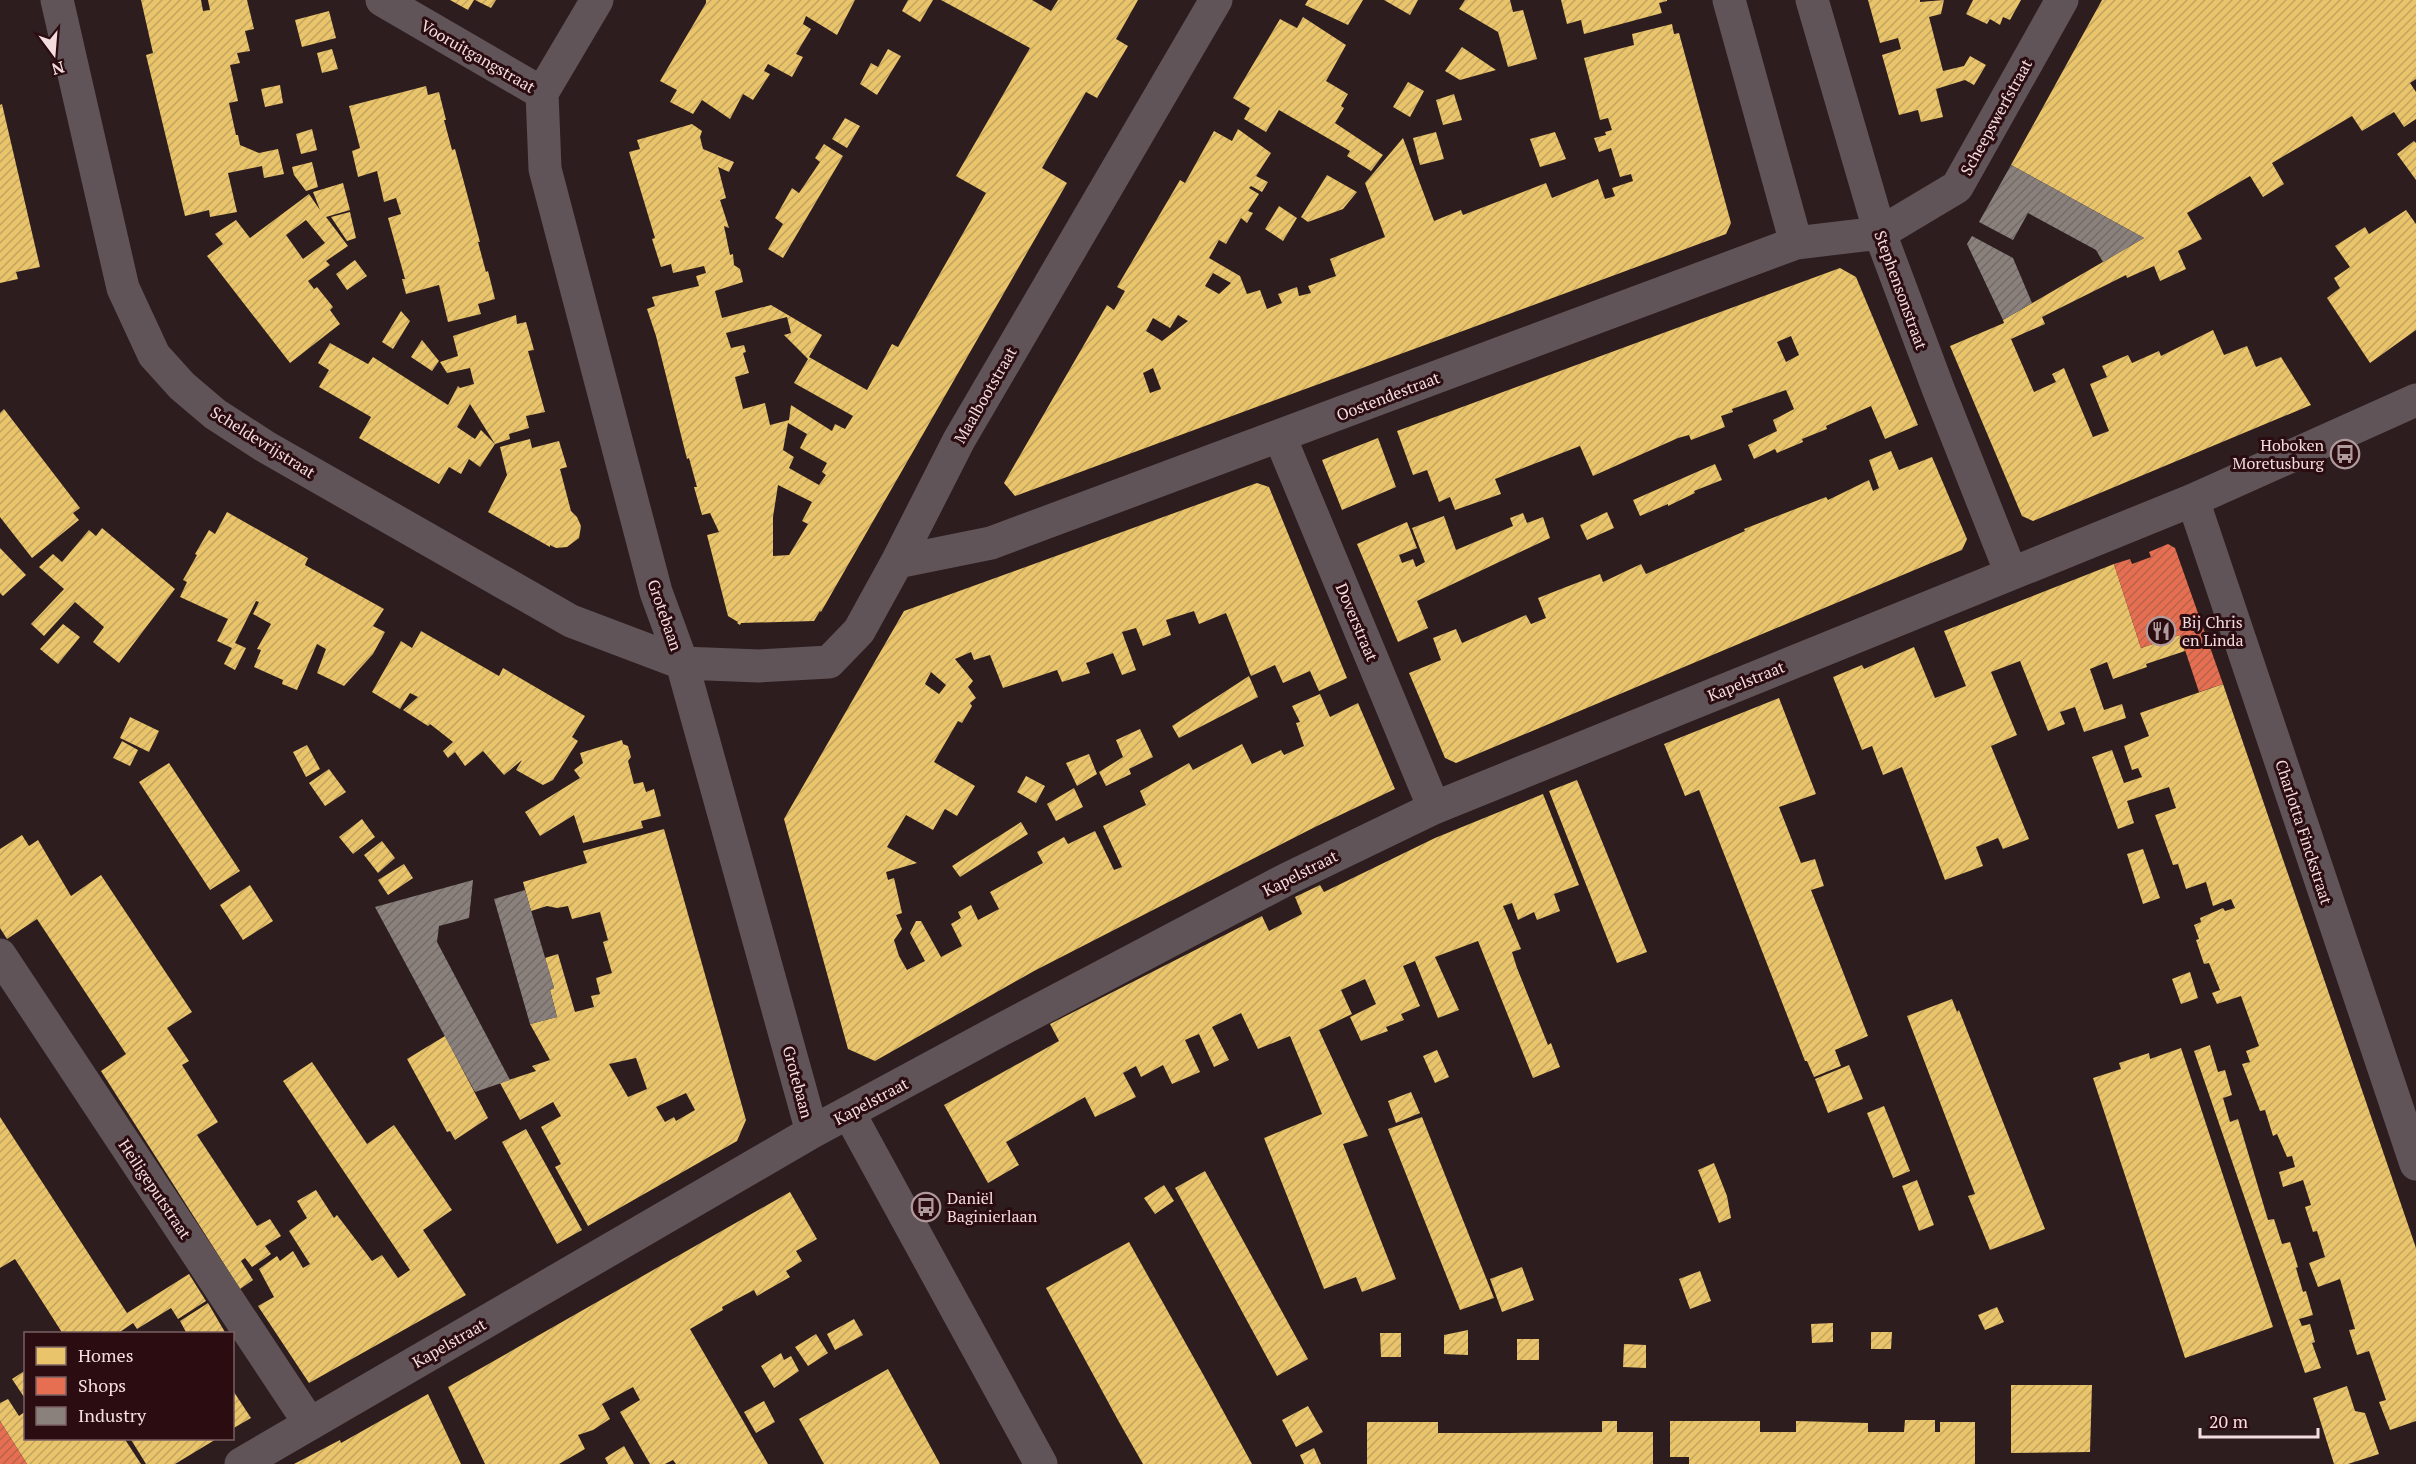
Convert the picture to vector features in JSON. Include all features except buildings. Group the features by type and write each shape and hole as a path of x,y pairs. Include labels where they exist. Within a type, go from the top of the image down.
{"street":[{"name":"Scheldevrijstraat","path":"57,0 123,288 154,355 182,386 215,414 266,447 571,621 682,663"},
{"name":"Vooruitgangstraat","path":"382,0 542,93"},
{"path":"542,93 597,0"},
{"name":"Maalbootstraat","path":"682,663 759,666 829,662 859,631 959,440 1215,0"},
{"path":"1729,0 1796,243"},
{"name":"Stephensonstraat","path":"1812,0 1880,233 1935,381 2011,573"},
{"name":"Scheepswerfstraat","path":"1880,233 1958,186 2062,0"},
{"name":"Grotebaan","path":"542,93 545,170 656,592 682,663 812,1132"},
{"name":"Oostendestraat","path":"897,562 991,543 1796,243 1880,233"},
{"name":"Kapelstraat","path":"241,1464 812,1132 1205,922 1434,808 2193,500 2416,400"},
{"name":"Doverstraat","path":"1280,437 1434,808"},
{"name":"Charlotta Finckstraat","path":"2193,500 2416,1164"},
{"name":"Heiligeputstraat","path":"0,955 310,1424"},
{"path":"849,1113 1041,1464"}],"place":[{"name":"Hoboken Moretusburg","path":"2345,454"},
{"name":"Bij Chris en Linda","path":"2161,631"},
{"name":"Daniël Baginierlaan","path":"926,1207"}]}
